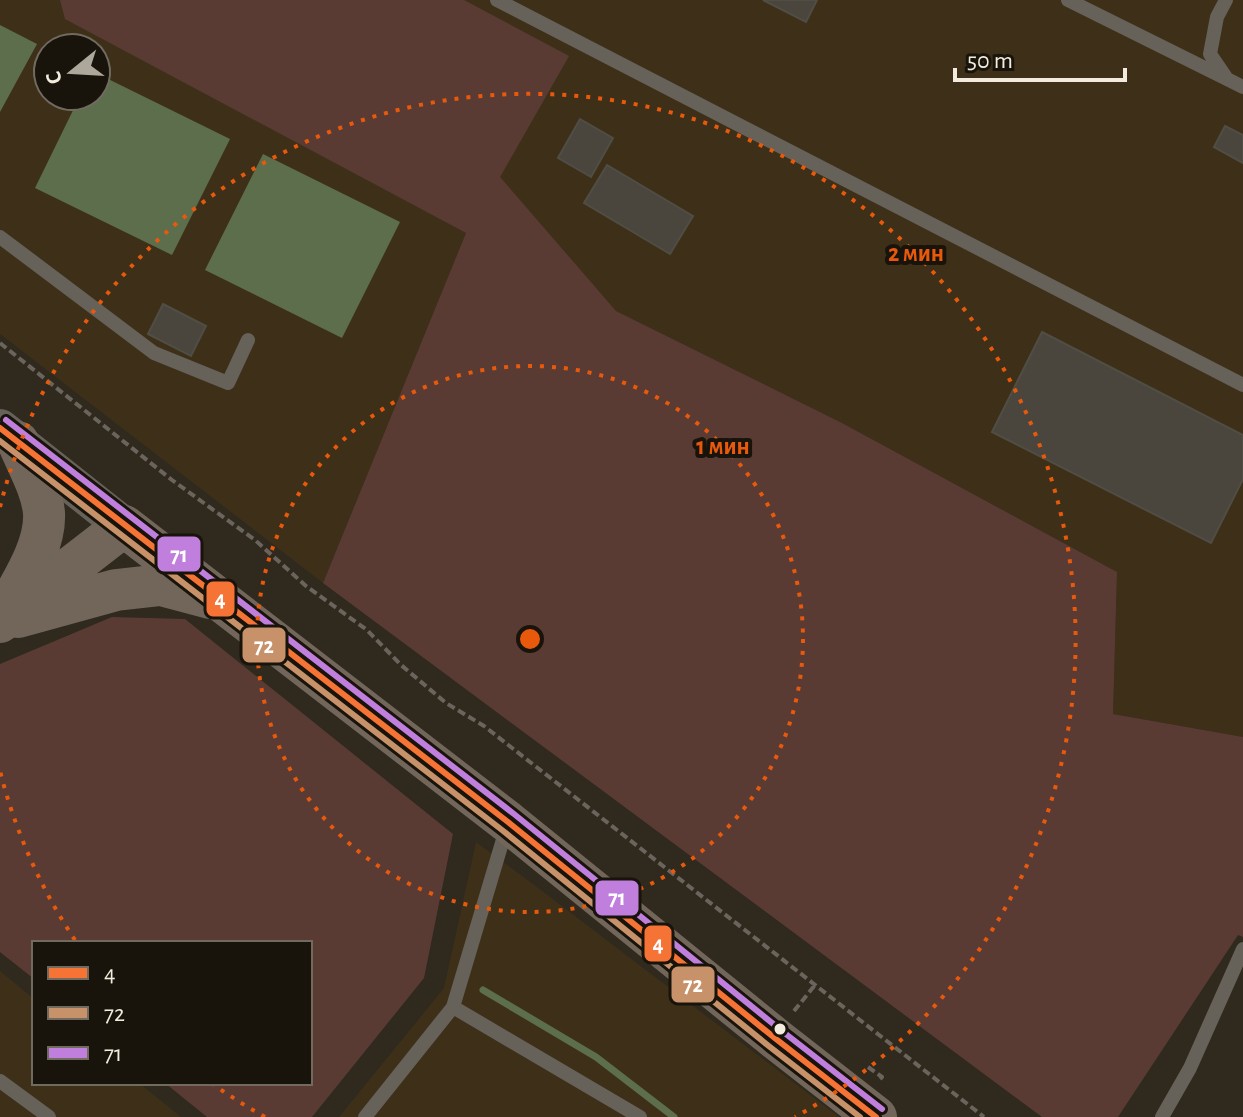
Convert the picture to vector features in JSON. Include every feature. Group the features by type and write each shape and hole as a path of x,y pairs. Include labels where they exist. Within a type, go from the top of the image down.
{"main road":[{"path":"9,435 508,822 876,1117"},
{"path":"0,622 39,545 44,514 40,494 9,435"},
{"path":"0,622 124,526"},
{"path":"0,622 116,590 161,585 223,602"}],"lane":[{"path":"497,0 1243,385"},
{"path":"1068,0 1243,87"},
{"path":"1226,0 1217,17 1210,54 1227,79"},
{"path":"0,237 154,353 228,383 248,340"},
{"path":"365,1117 453,1007 508,822"},
{"path":"1162,1117 1190,1068 1243,949"},
{"path":"453,1007 640,1117"},
{"path":"0,1081 49,1117"}],"path":[{"path":"0,343 172,480 255,540 306,586 367,630 401,665 446,703 484,726 984,1117"}],"shaded area":[{"path":"0,0 60,0 66,19 90,32 32,32 32,112 112,112 112,44 466,233 323,583 0,334"},
{"path":"60,0 464,0 569,56 500,177 616,311 842,423 1117,572 1113,714 1243,737 1243,937 1238,935 1118,1117 1042,1117 323,583 466,233 112,44 112,32 89,32 65,19"},
{"path":"464,0 1243,0 1243,737 1113,714 1117,572 842,423 616,311 499,177"},
{"path":"0,25 32,41 32,53 0,112"},
{"path":"112,81 230,139 172,255 35,188 72,112 112,112"},
{"path":"263,154 400,222 342,338 205,270"},
{"path":"112,617 185,619 453,834 424,978 312,1117 207,1117 167,1085 312,1085 312,941 32,941 32,977 0,952 0,664"},
{"path":"476,842 839,1117 339,1117 444,988"},
{"path":"0,971 32,997 32,1085 141,1085 181,1117 0,1117"}],"building":[{"path":"763,0 817,0 806,22"},
{"path":"580,119 613,138 591,177 558,158"},
{"path":"1225,126 1243,135 1243,163 1214,147"},
{"path":"607,165 693,216 670,254 584,203"},
{"path":"163,304 206,326 191,356 148,334"},
{"path":"1042,332 1243,435 1243,479 1211,543 992,432"}],"waterway":[{"path":"483,990 596,1057 674,1117"}],"transit line":[{"name":"71","path":"6,420 514,814 882,1109"},
{"name":"4","path":"0,428 508,822 876,1117"},
{"name":"72","path":"0,441 502,830 860,1117"}]}
